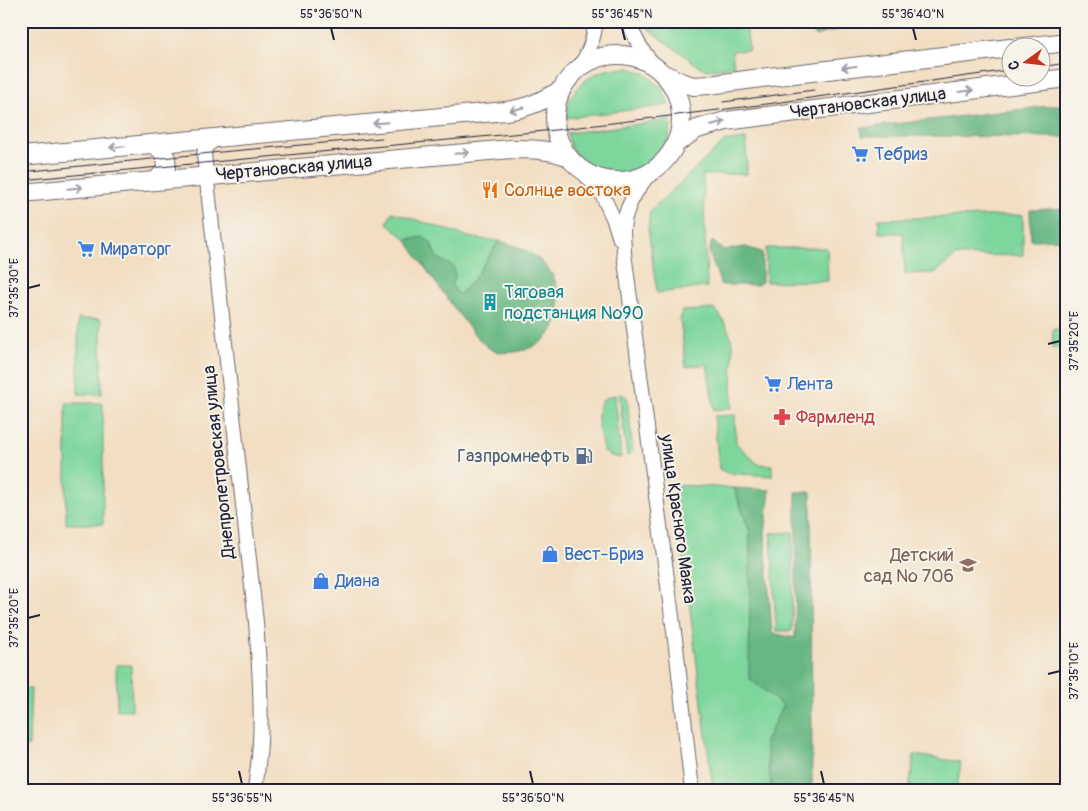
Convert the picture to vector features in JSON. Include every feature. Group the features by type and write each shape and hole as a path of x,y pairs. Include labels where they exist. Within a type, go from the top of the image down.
{"main road":[{"path":"1050,44 1067,42"},
{"name":"Чертановская улица","path":"659,69 673,86 680,108 680,123 675,144 668,155 651,172 634,179 616,182 599,179 582,171 567,156 559,141 554,123 556,105 561,90 568,79 592,61 620,55 636,57 659,69 683,83 694,86 1000,49"},
{"name":"Чертановская улица","path":"675,144 697,129 726,121 1067,78"},
{"name":"Чертановская улица","path":"21,156 512,110 538,103 561,90"},
{"path":"154,144 162,149 166,157 167,166 163,175 155,181"},
{"name":"Чертановская улица","path":"21,193 510,149 533,148 567,156"}],"street":[{"path":"578,70 593,40 596,21"},
{"path":"628,21 639,45 659,69"},
{"name":"Днепропетровская улица","path":"217,138 206,146 204,154 259,659 261,699 260,745 255,790"},
{"name":"улица Красного Маяка","path":"582,171 602,194 616,225 624,253"},
{"name":"улица Красного Маяка","path":"651,172 639,186 629,205 623,228 624,253 676,647 692,790"}],"green space":[{"path":"642,21 776,22 746,25 749,50 732,51 734,66 707,70 700,67 648,29"},
{"path":"810,21 891,21 861,23 815,36"},
{"path":"629,68 644,73 662,88 669,105 566,118 569,98 583,82 597,73 610,69"},
{"path":"1067,104 1067,137 862,136 861,128"},
{"path":"671,120 669,137 657,160 639,171 622,174 602,173 579,159 570,145 567,133"},
{"path":"746,139 747,174 703,175 707,287 657,293 648,229 650,211 725,141"},
{"path":"1067,208 1067,239 1031,240 1030,210"},
{"path":"392,212 472,238 499,241 474,279 459,295 442,270 431,243 411,238 407,240 387,223"},
{"path":"1023,215 1023,255 956,256 935,273 905,274 903,233 879,233 879,219"},
{"path":"423,237 431,243 436,257 454,267 455,278 451,285 459,295 474,279 499,241 532,254 552,274 558,290 558,315 551,333 536,345 514,352 495,351 489,348 475,335 454,308 407,240"},
{"path":"712,241 723,250 745,247 762,252 762,282 757,285 721,285 709,252"},
{"path":"766,248 827,248 828,281 766,282"},
{"path":"714,309 723,320 733,344 732,408 714,410 707,364 686,367 680,318 682,311"},
{"path":"78,319 101,319 102,394 78,394"},
{"path":"1053,329 1067,330 1067,349 1052,348"},
{"path":"619,394 627,397 633,451 627,456"},
{"path":"615,395 621,458 611,456 603,451 599,427 598,413 602,401"},
{"path":"66,403 103,403 103,524 66,524"},
{"path":"735,415 736,443 758,464 772,465 772,476 727,473 719,469 714,416"},
{"path":"674,485 734,488 750,532 750,585 783,706 765,742 772,790 713,790"},
{"path":"734,488 770,490 765,534 772,633 795,638 796,492 811,492 812,790 772,790 765,742 783,706 749,678 750,532"},
{"path":"793,532 792,631 776,631 771,533"},
{"path":"116,665 131,665 132,710 117,710"},
{"path":"21,689 31,689 29,746 21,746"},
{"path":"914,755 961,762 957,790 909,790"}],"tram line":[{"path":"1050,66 1067,63"},
{"path":"21,180 555,130 767,104 1000,71"},
{"path":"723,102 814,90"},
{"path":"21,172 382,138"}],"place":[{"name":"Тебриз","path":"860,154"},
{"name":"Солнце востока","path":"490,190"},
{"name":"Мираторг","path":"86,249"},
{"name":"Тяговая подстанция №90","path":"490,302"},
{"name":"Лента","path":"773,384"},
{"name":"Фармленд","path":"782,417"},
{"name":"Газпромнефть","path":"584,456"},
{"name":"Вест-Бриз","path":"550,554"},
{"name":"Детский сад № 706","path":"968,565"},
{"name":"Диана","path":"321,581"}]}
